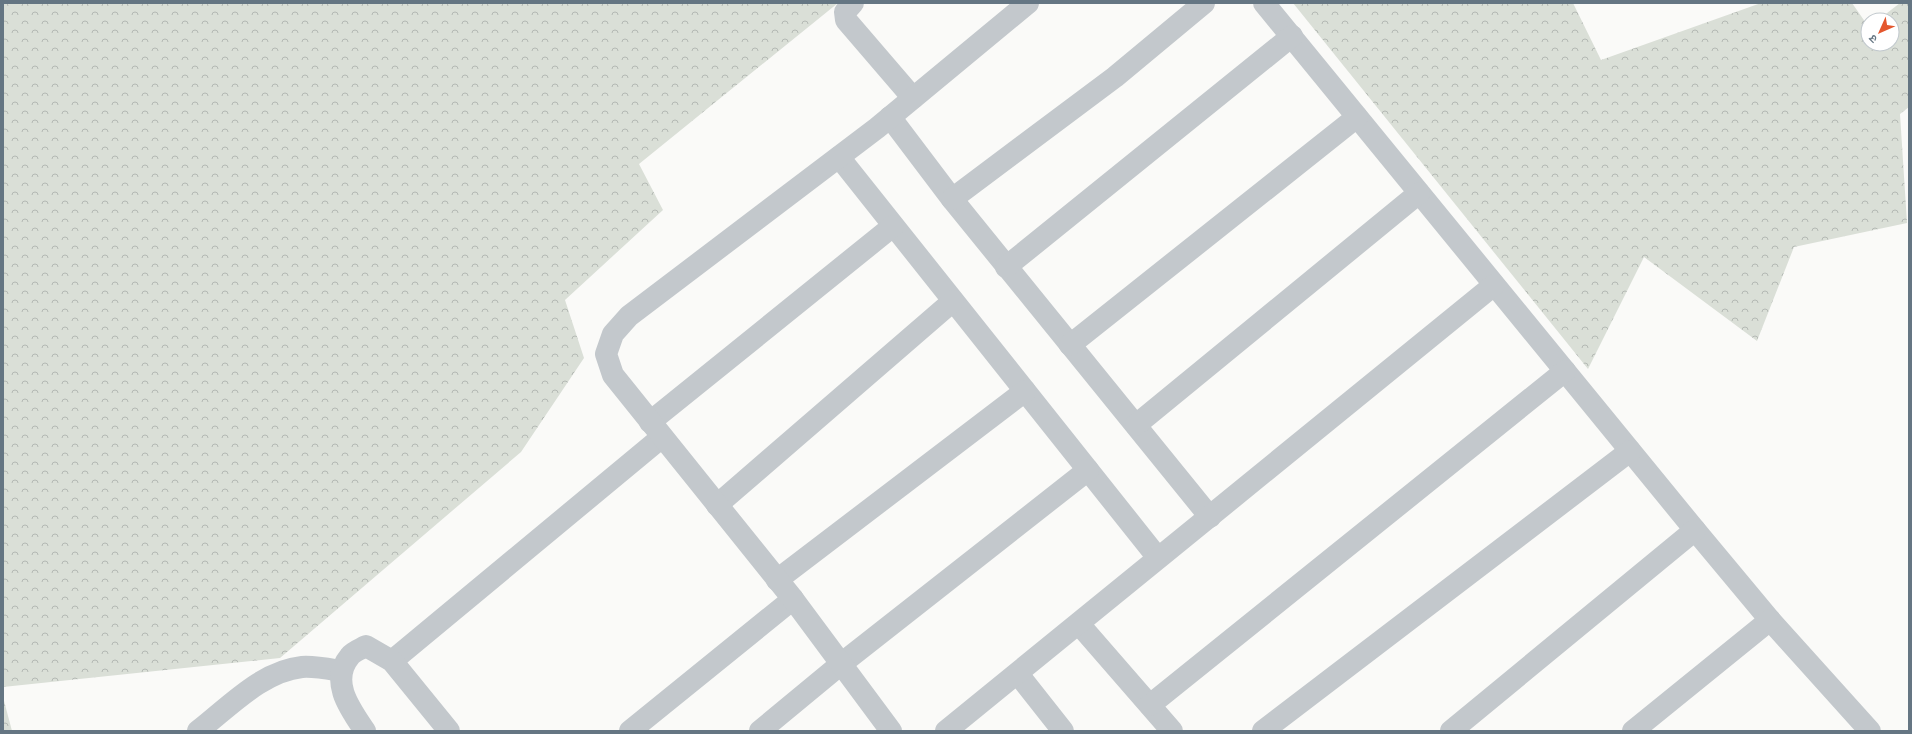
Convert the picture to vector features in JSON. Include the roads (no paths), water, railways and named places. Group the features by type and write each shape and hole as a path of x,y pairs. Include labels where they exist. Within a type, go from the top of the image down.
{"street":[{"path":"853,3 845,12 846,20 913,98"},
{"path":"891,731 793,599 656,430 614,375 606,354 613,334 629,316 890,117 1028,3"},
{"path":"952,200 1115,77 1204,3"},
{"path":"1264,3 1695,530 1770,620 1870,731"},
{"path":"1006,267 1292,36"},
{"path":"890,117 952,200 1210,516"},
{"path":"1070,345 1356,117"},
{"path":"839,157 1158,558"},
{"path":"1136,425 1419,193"},
{"path":"392,661 656,430 894,226"},
{"path":"946,731 1018,674 1158,558 1494,285"},
{"path":"717,506 953,301"},
{"path":"1150,705 1565,372"},
{"path":"777,580 1025,390"},
{"path":"1263,731 1630,451"},
{"path":"760,731 841,664 1088,470"},
{"path":"1451,731 1695,530"},
{"path":"630,731 793,599"},
{"path":"1633,731 1770,620"},
{"path":"1078,624 1172,731"},
{"path":"365,731 350,708 340,686 342,671 350,655 366,646 392,661 449,731"},
{"path":"198,731 254,687 274,675 302,667 342,671"},
{"path":"1018,674 1063,731"}]}
